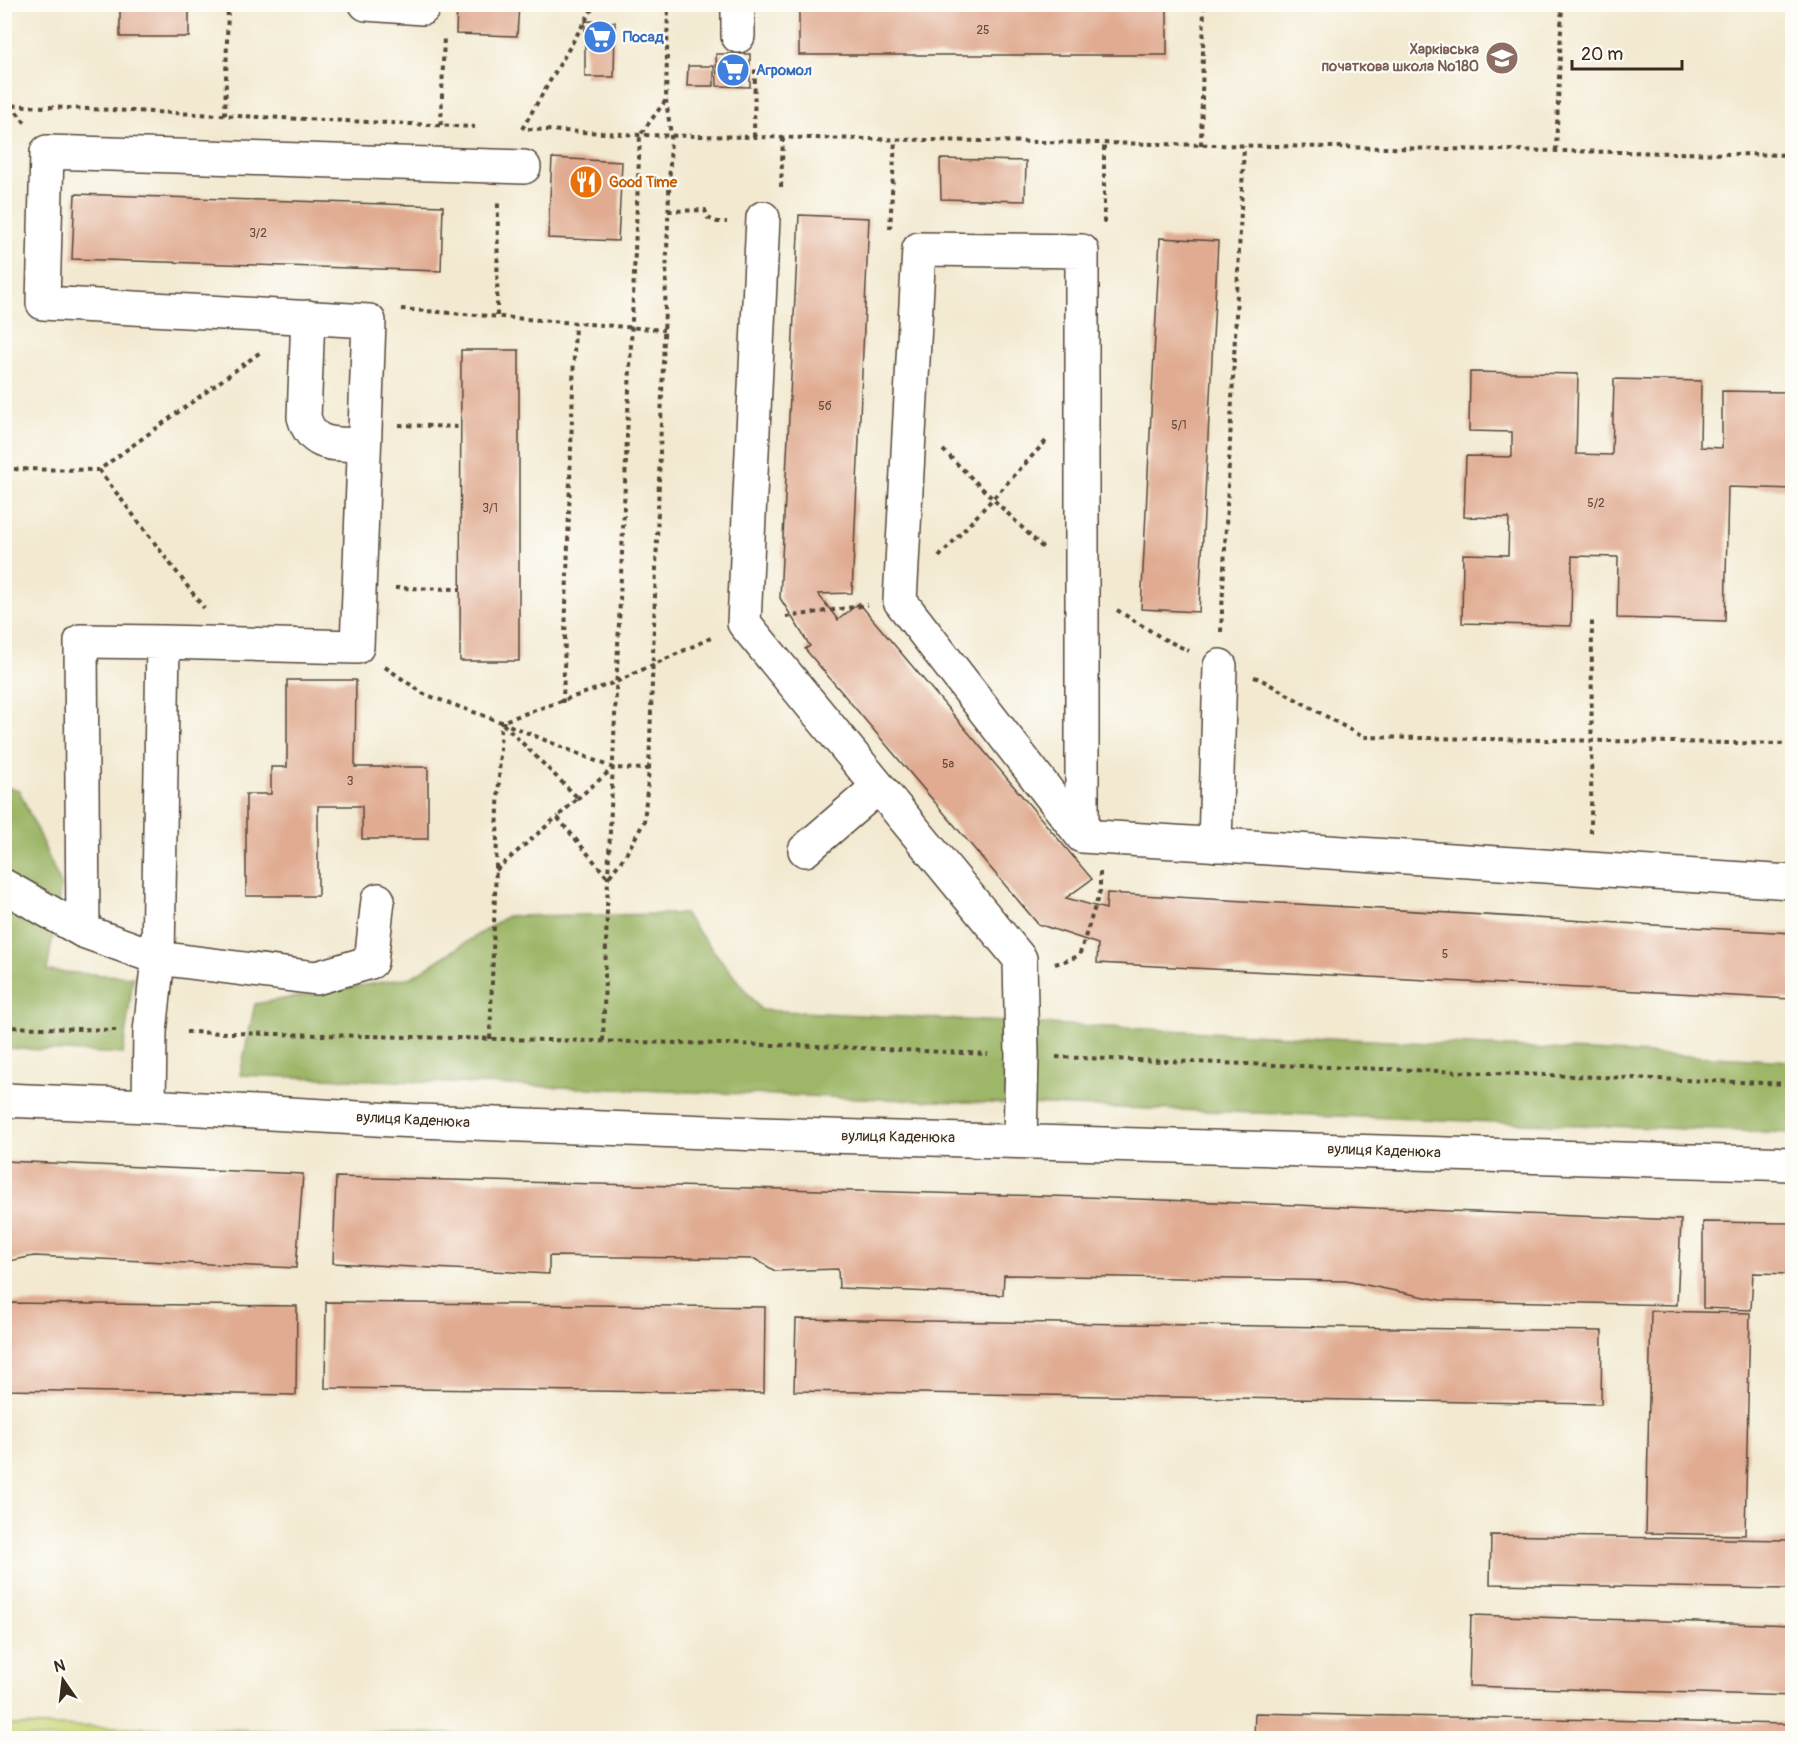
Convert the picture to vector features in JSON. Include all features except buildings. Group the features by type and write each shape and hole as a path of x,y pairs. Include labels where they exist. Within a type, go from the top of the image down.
{"street":[{"path":"366,4 423,8 423,4"},
{"path":"738,4 746,48"},
{"path":"83,931 81,641 357,647 369,321 43,303 47,152 524,166"},
{"path":"763,218 744,623 1020,959 1022,1055 1020,1140"},
{"path":"1092,837 1082,587 1083,251 919,249 900,601 1092,837 1792,882"},
{"path":"308,317 304,417 308,429 316,438 326,443 365,435"},
{"path":"149,1106 150,1032 159,958 163,642"},
{"path":"1215,846 1220,666"},
{"path":"805,850 878,786"},
{"path":"4,886 83,931 159,958 316,978 371,962 378,900"},
{"name":"вулиця Каденюка","path":"4,1100 393,1120 760,1134 1792,1164"}],"path":[{"path":"225,115 228,4"},
{"path":"522,129 592,9 592,4"},
{"path":"608,878 625,856 644,822 649,769 671,135 666,100 668,4"},
{"path":"1201,145 1204,4"},
{"path":"1556,151 1562,4"},
{"path":"441,126 444,33"},
{"path":"746,48 754,137"},
{"path":"603,1041 640,135 666,100"},
{"path":"4,105 476,127"},
{"path":"511,129 640,135 1792,155"},
{"path":"890,235 895,140"},
{"path":"1220,666 1244,146"},
{"path":"497,316 498,200"},
{"path":"369,321 369,307 664,330"},
{"path":"4,614 5,469 99,470 308,317"},
{"path":"563,701 575,323"},
{"path":"909,418 1082,587 1162,638 1220,666 1260,679 1363,737 1792,744"},
{"path":"365,435 461,427"},
{"path":"937,560 1048,439"},
{"path":"99,470 231,643"},
{"path":"359,587 461,589"},
{"path":"501,722 616,682 744,623 900,601"},
{"path":"1590,870 1592,617"},
{"path":"357,647 424,694 501,722 613,768 649,769"},
{"path":"501,722 578,798"},
{"path":"490,1039 501,722"},
{"path":"495,870 613,768"},
{"path":"557,817 608,878"},
{"path":"1021,975 1079,956 1100,891 1092,837"},
{"path":"4,1027 817,1046 1792,1084"}],"green space":[{"path":"4,787 19,790 61,885 47,971 133,977 123,1054 5,1048"},
{"path":"684,914 761,1010 1792,1061 1792,1133 240,1075 255,1004 412,977 507,916"},
{"path":"5,1725 659,1738 5,1738"}],"place":[{"name":"Посад","path":"600,37"},
{"name":"Харківська початкова школа №180","path":"1502,58"},
{"name":"Агромол","path":"733,70"},
{"name":"Good Time","path":"586,182"}]}
